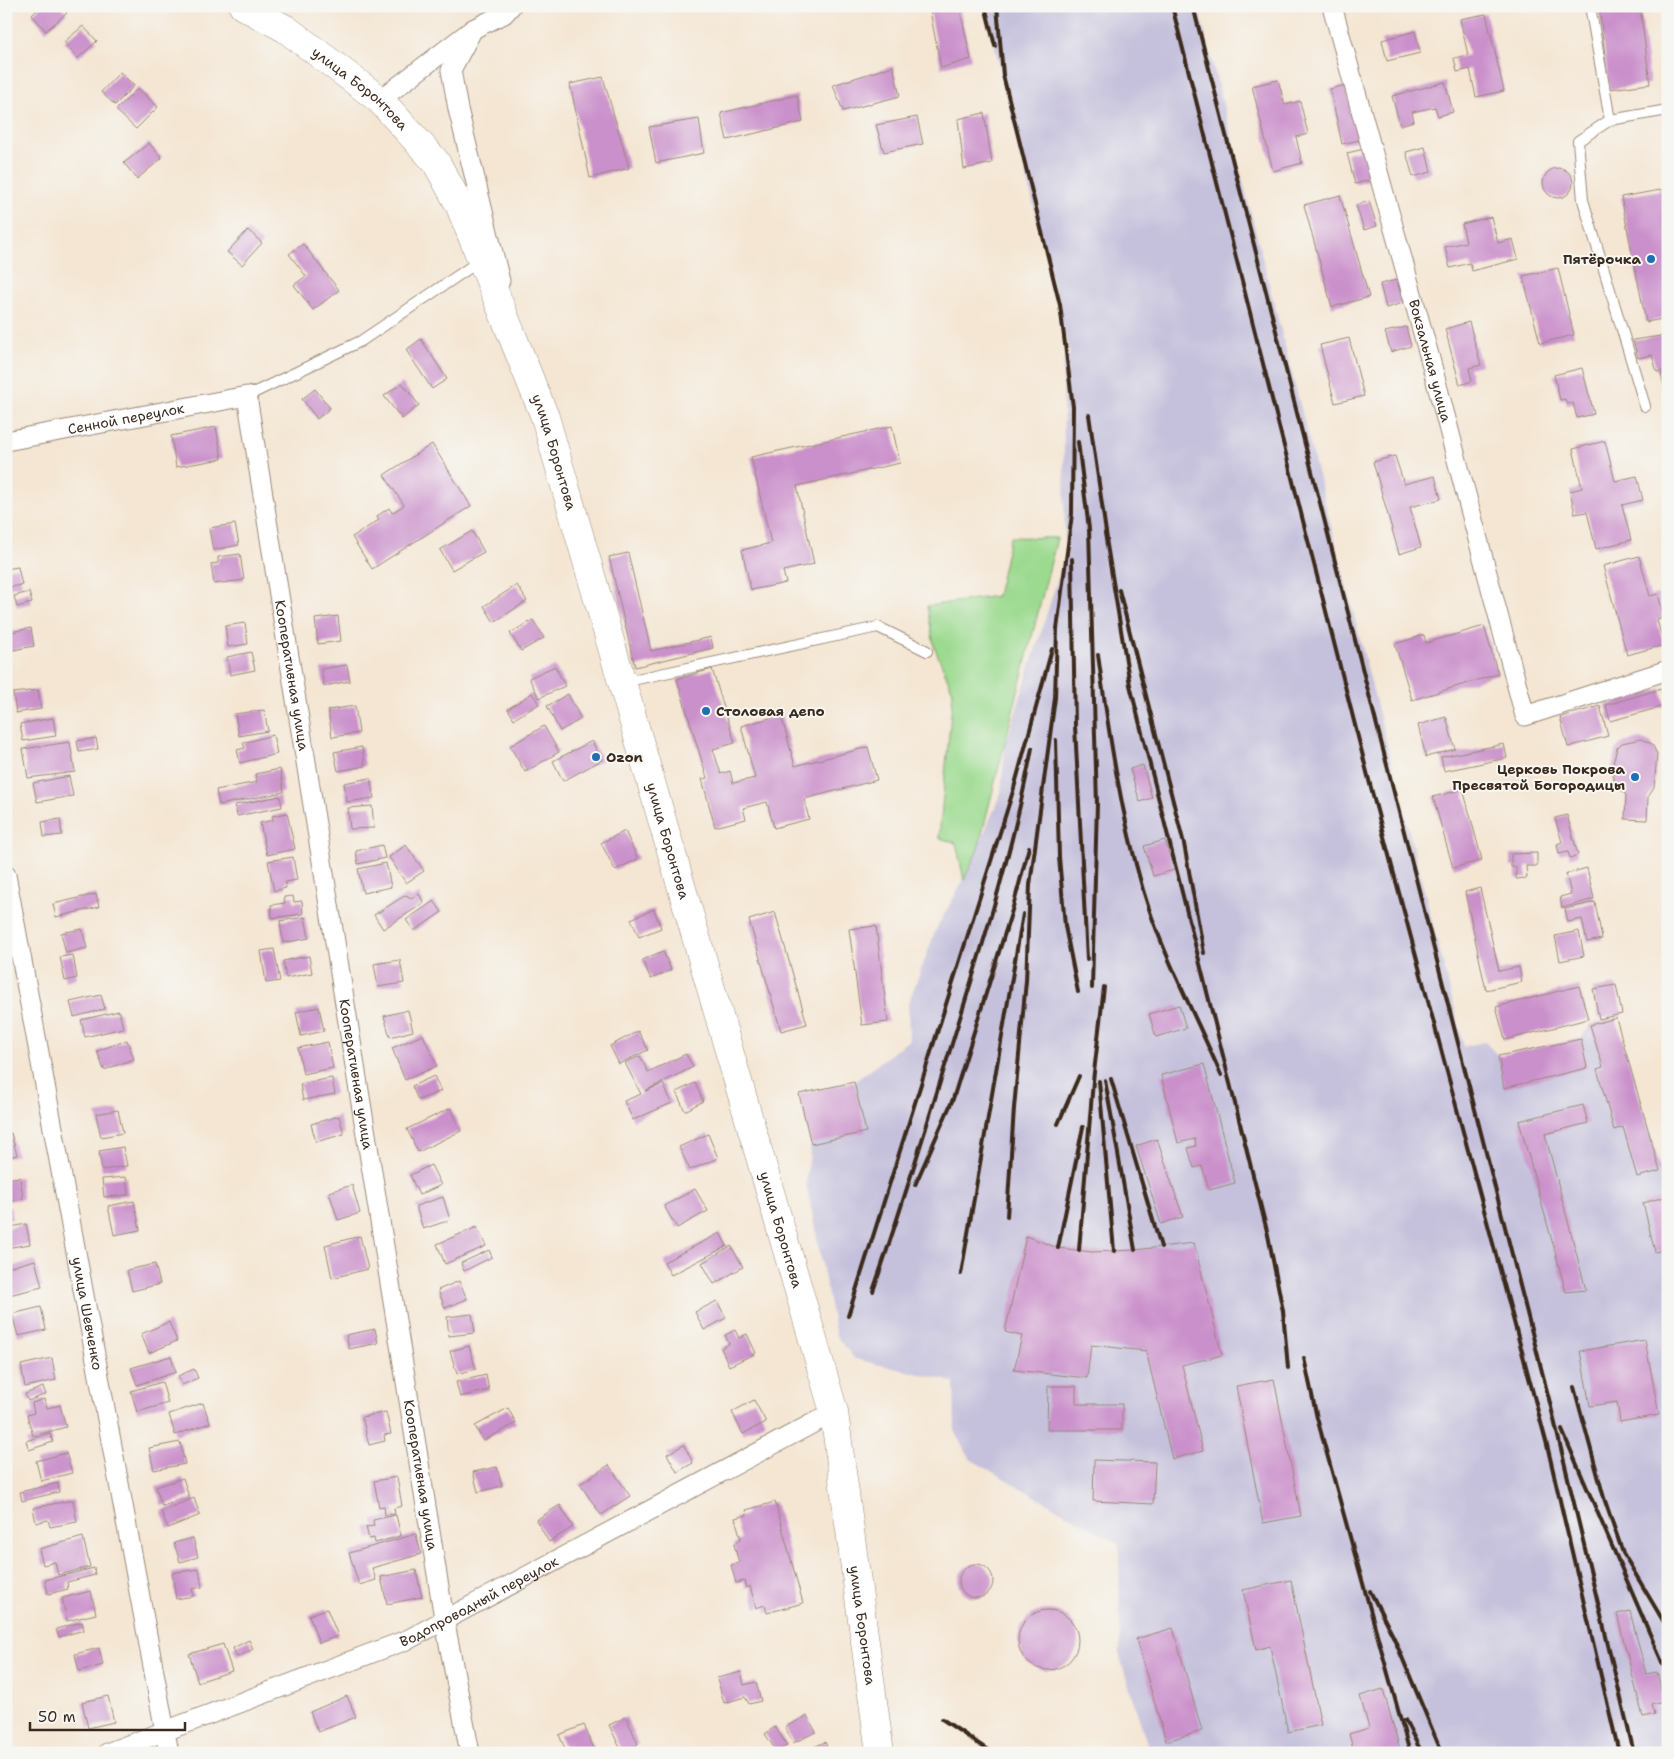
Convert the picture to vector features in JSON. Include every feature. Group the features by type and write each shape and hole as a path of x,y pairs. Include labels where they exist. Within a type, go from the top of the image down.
{"street":[{"name":"улица Боронтова","path":"243,6 286,28 380,100 436,162 459,204 545,417 834,1412 880,1753"},
{"name":"Вокзальная улица","path":"1332,6 1429,355 1525,716 1668,670"},
{"path":"380,100 473,29 512,9"},
{"path":"473,29 451,70 458,109 485,213 514,343"},
{"name":"Сенной переулок","path":"6,441 247,396"},
{"name":"Кооперативная улица","path":"247,396 444,1618 470,1753"},
{"name":"улица Шевченко","path":"6,875 169,1753"},
{"name":"Водопроводный переулок","path":"107,1753 409,1639 444,1618 834,1412"}],"lane":[{"path":"1590,6 1610,120"},
{"path":"1645,406 1583,200 1578,141 1610,120 1668,110"},
{"path":"247,396 361,341 482,259"},
{"path":"622,682 878,626 927,651"}],"shaded area":[{"path":"985,6 1198,6 1464,1046 1485,1042 1498,1056 1581,1039 1590,1025 1616,1018 1668,1193 1668,1753 1150,1753 1120,1658 1119,1544 970,1459 955,1433 954,1382 855,1359 836,1336 806,1182 811,1144 866,1132 854,1082 909,1040 908,1004 937,927 964,880 1001,793 1005,746 1065,556 1063,364 1065,357 1070,355"}],"green space":[{"path":"1010,537 1057,538 978,849 964,880 956,843 939,838 953,692 934,646 927,606 997,596"}],"building":[{"path":"41,6 61,6 67,13 46,31 32,15"},
{"path":"929,6 959,6 971,59 941,68"},
{"path":"1599,6 1640,6 1650,84 1609,89"},
{"path":"1486,14 1504,91 1476,97 1470,69 1457,72 1454,58 1468,55 1460,19"},
{"path":"83,26 97,41 78,58 64,42"},
{"path":"1415,31 1420,53 1387,61 1382,40"},
{"path":"893,66 900,96 843,111 833,85"},
{"path":"120,72 134,86 115,105 101,92"},
{"path":"603,77 629,168 590,178 570,84"},
{"path":"1278,80 1285,105 1300,101 1308,134 1296,137 1302,163 1273,171 1252,86"},
{"path":"1445,82 1453,112 1438,116 1435,107 1412,112 1414,121 1400,125 1392,96"},
{"path":"1346,85 1359,140 1342,144 1330,89"},
{"path":"138,88 158,107 136,129 116,110"},
{"path":"797,95 803,122 727,140 721,113"},
{"path":"984,113 992,163 964,169 958,119"},
{"path":"917,117 923,144 884,152 876,125"},
{"path":"699,119 704,153 656,163 649,127"},
{"path":"149,143 162,158 137,179 124,163"},
{"path":"1425,147 1431,172 1413,177 1406,152"},
{"path":"1364,149 1372,179 1355,184 1347,153"},
{"path":"1558,168 1569,172 1573,183 1569,194 1558,198 1547,194 1543,183 1547,172"},
{"name":"Пятёрочка","path":"1666,189 1668,200 1668,318 1646,322 1621,197"},
{"path":"1340,195 1369,297 1332,307 1304,205"},
{"path":"1369,201 1377,226 1364,230 1356,205"},
{"path":"1491,217 1498,243 1513,239 1518,259 1472,271 1470,263 1450,268 1445,247 1466,242 1462,224"},
{"path":"248,230 262,243 242,265 227,252"},
{"path":"303,244 339,290 313,310 294,285 306,276 289,254"},
{"path":"1558,268 1574,335 1540,343 1523,276"},
{"path":"1397,280 1403,303 1386,308 1380,284"},
{"path":"1469,322 1481,365 1469,368 1472,381 1460,385 1445,329"},
{"path":"1406,327 1411,346 1391,352 1385,332"},
{"path":"1668,335 1668,370 1657,372 1652,355 1638,358 1633,340"},
{"path":"1349,338 1364,396 1335,403 1320,345"},
{"path":"421,339 447,379 432,389 406,350"},
{"path":"1582,368 1594,414 1577,418 1573,403 1567,404 1565,399 1560,400 1554,375"},
{"path":"1668,372 1668,400 1667,400 1661,374"},
{"path":"402,383 419,405 402,419 384,396"},
{"path":"315,389 330,408 317,419 302,399"},
{"path":"892,426 900,463 797,486 814,564 783,571 786,583 751,590 742,550 771,543 751,457"},
{"path":"216,427 222,459 176,467 171,436"},
{"path":"1605,441 1615,481 1637,476 1643,500 1622,505 1631,540 1596,549 1587,512 1575,514 1570,491 1582,488 1573,449"},
{"path":"432,444 471,506 372,569 352,537 379,520 377,516 389,508 392,513 404,505 384,475"},
{"path":"1395,456 1404,484 1435,476 1441,499 1410,507 1421,547 1399,554 1373,462"},
{"path":"235,524 239,545 213,550 209,528"},
{"path":"472,531 484,552 452,570 440,550"},
{"path":"628,553 651,651 711,637 713,648 635,667 609,557"},
{"path":"240,554 244,580 214,584 211,564 218,563 218,557"},
{"path":"1639,556 1650,596 1658,594 1664,618 1657,620 1664,645 1627,655 1603,566"},
{"path":"18,567 22,585 6,588 6,569"},
{"path":"517,585 527,601 494,622 484,606"},
{"path":"29,592 32,603 17,607 14,596"},
{"path":"338,616 341,641 318,644 315,619"},
{"path":"533,620 544,638 521,651 510,633"},
{"path":"245,623 248,644 228,647 225,626"},
{"path":"1484,626 1498,674 1412,700 1395,644 1424,635 1426,643"},
{"path":"31,628 34,646 8,651 6,633"},
{"path":"251,652 255,670 230,675 227,657"},
{"path":"347,665 350,681 324,686 321,669"},
{"path":"555,666 565,686 539,698 529,678"},
{"path":"712,669 735,743 713,749 721,774 730,771 733,783 755,778 741,726 781,715 795,766 868,747 877,780 804,799 809,819 774,828 767,802 743,808 746,819 715,827 702,779 707,778 677,679"},
{"path":"1661,689 1665,706 1610,721 1606,705"},
{"path":"38,690 41,709 16,713 13,693"},
{"path":"532,693 539,704 514,719 508,709"},
{"path":"568,694 581,719 560,731 547,706"},
{"path":"355,706 359,733 332,737 328,710"},
{"path":"1600,706 1608,736 1568,747 1560,717"},
{"path":"264,710 268,731 239,736 235,714"},
{"path":"1446,717 1455,749 1426,757 1418,725"},
{"path":"53,718 56,736 23,741 20,724"},
{"path":"544,726 559,752 525,772 510,746"},
{"path":"273,735 277,754 240,763 237,750 245,748 243,743"},
{"path":"96,738 98,749 79,752 77,741"},
{"name":"Церковь Покрова Пресвятой Богородицы","path":"1641,739 1652,744 1657,754 1654,788 1648,797 1647,820 1625,819 1626,795 1615,784 1612,768 1617,748 1622,743"},
{"path":"592,741 602,760 563,781 553,761"},
{"path":"70,742 75,772 28,778 23,749"},
{"path":"1504,744 1507,758 1444,771 1441,757"},
{"path":"362,747 365,766 338,771 334,752"},
{"path":"1143,765 1152,798 1140,802 1130,769"},
{"path":"280,769 284,792 219,805 216,790 257,782 255,774"},
{"path":"69,776 73,796 37,802 33,783"},
{"path":"370,778 374,798 347,802 344,783"},
{"path":"1463,789 1482,860 1453,868 1433,797"},
{"path":"280,796 282,807 237,816 235,805"},
{"path":"372,806 374,828 350,829 348,808"},
{"path":"287,813 295,849 267,855 260,823 273,820 272,816"},
{"path":"1567,815 1578,855 1570,858 1568,852 1559,854 1557,844 1562,842 1555,818"},
{"path":"60,819 62,835 44,837 42,822"},
{"path":"625,831 638,859 615,870 601,843"},
{"path":"1165,840 1174,870 1153,876 1144,846"},
{"path":"382,845 385,858 358,864 356,851"},
{"path":"406,845 424,871 406,883 389,857"},
{"path":"1537,853 1537,866 1526,866 1527,878 1516,879 1516,867 1511,867 1511,854"},
{"path":"293,857 297,880 285,882 286,888 274,891 268,861"},
{"path":"386,863 391,887 363,893 358,869"},
{"path":"1587,868 1594,899 1562,908 1560,897 1571,894 1566,874"},
{"path":"1480,888 1499,971 1519,967 1522,982 1486,990 1465,892"},
{"path":"96,894 99,907 56,917 53,904"},
{"path":"419,894 424,903 383,929 374,915 406,895 411,898"},
{"path":"293,896 294,902 302,901 303,914 272,918 271,905 285,903 284,897"},
{"path":"434,901 442,912 414,931 406,920"},
{"path":"1595,902 1602,939 1587,942 1582,919 1568,922 1565,909"},
{"path":"654,909 661,928 639,937 631,919"},
{"path":"775,912 807,1024 781,1031 749,920"},
{"path":"305,917 309,938 283,943 280,921"},
{"path":"876,926 888,1022 862,1025 849,929"},
{"path":"82,929 87,948 66,953 61,933"},
{"path":"1579,931 1584,956 1560,961 1555,936"},
{"path":"274,949 280,981 266,983 261,951"},
{"path":"663,951 671,970 651,979 642,960"},
{"path":"73,955 77,978 65,981 60,957"},
{"path":"309,956 312,973 286,978 283,961"},
{"path":"400,960 404,983 378,987 374,964"},
{"path":"1616,985 1622,1014 1599,1019 1593,989"},
{"path":"1579,986 1588,1019 1505,1040 1496,1007"},
{"path":"101,995 105,1009 74,1017 70,1002"},
{"path":"1179,1005 1186,1028 1156,1037 1149,1014"},
{"path":"319,1007 324,1031 301,1036 296,1012"},
{"path":"408,1010 413,1031 390,1037 384,1016"},
{"path":"119,1011 123,1028 85,1037 81,1020"},
{"path":"1616,1018 1660,1171 1637,1177 1623,1127 1614,1130 1597,1069 1603,1067 1590,1025"},
{"path":"638,1031 648,1050 619,1064 610,1046"},
{"path":"423,1035 437,1066 405,1080 392,1048"},
{"path":"1581,1039 1587,1068 1504,1088 1498,1056"},
{"path":"127,1040 134,1059 104,1070 97,1051"},
{"path":"328,1042 333,1068 303,1074 298,1048"},
{"path":"686,1054 693,1067 645,1091 663,1084 672,1103 633,1120 624,1101 641,1094 625,1063 640,1056 648,1072"},
{"path":"1204,1064 1235,1183 1209,1190 1202,1166 1194,1168 1188,1148 1196,1146 1195,1139 1178,1143 1161,1075"},
{"path":"434,1076 441,1091 418,1100 412,1086"},
{"path":"332,1078 335,1094 303,1100 300,1084"},
{"path":"854,1082 866,1132 811,1144 799,1094"},
{"path":"695,1083 703,1101 685,1111 676,1092"},
{"path":"1583,1105 1588,1123 1545,1134 1586,1290 1566,1292 1519,1121"},
{"path":"451,1108 461,1131 418,1152 407,1129"},
{"path":"118,1110 123,1133 101,1137 96,1114"},
{"path":"339,1116 344,1134 316,1142 311,1124"},
{"path":"11,1133 17,1155 6,1158 6,1134"},
{"path":"708,1134 718,1158 690,1170 679,1147"},
{"path":"1157,1139 1183,1217 1161,1224 1136,1146"},
{"path":"123,1147 127,1166 102,1170 99,1151"},
{"path":"431,1165 441,1185 419,1195 410,1175"},
{"path":"20,1177 23,1199 6,1201 6,1179"},
{"path":"126,1177 128,1195 104,1197 102,1179"},
{"path":"352,1185 360,1213 338,1220 329,1192"},
{"path":"695,1189 708,1211 677,1228 664,1206"},
{"path":"1668,1196 1668,1249 1655,1252 1643,1203"},
{"path":"443,1197 450,1220 423,1229 416,1206"},
{"path":"134,1201 140,1230 114,1235 108,1206"},
{"path":"10,1207 12,1219 6,1220 6,1208"},
{"path":"26,1224 30,1244 6,1248 6,1228"},
{"path":"477,1227 486,1246 445,1264 437,1244"},
{"path":"720,1233 727,1246 671,1275 664,1262"},
{"path":"360,1236 368,1269 332,1278 325,1245"},
{"path":"1026,1236 1058,1248 1092,1252 1135,1250 1194,1243 1222,1355 1182,1365 1203,1451 1172,1459 1146,1351 1091,1345 1087,1378 1014,1370 1022,1336 1005,1332"},
{"path":"731,1246 743,1267 714,1284 702,1263"},
{"path":"489,1250 492,1257 464,1271 461,1263"},
{"path":"35,1260 42,1287 9,1295 6,1268"},
{"path":"155,1264 160,1284 132,1291 127,1270"},
{"path":"459,1281 467,1299 445,1308 438,1290"},
{"path":"717,1301 726,1318 704,1330 695,1312"},
{"path":"41,1307 46,1330 18,1336 12,1314"},
{"path":"472,1314 475,1333 449,1336 447,1317"},
{"path":"169,1322 177,1341 149,1353 141,1334"},
{"path":"375,1329 378,1343 349,1349 346,1335"},
{"path":"735,1330 739,1338 747,1334 756,1353 729,1366 721,1348 729,1344 725,1335"},
{"path":"1645,1340 1659,1415 1620,1422 1617,1402 1590,1406 1580,1351"},
{"path":"469,1346 476,1369 457,1374 450,1351"},
{"path":"171,1356 176,1372 137,1385 131,1368"},
{"path":"52,1358 56,1380 25,1387 21,1365"},
{"path":"194,1369 198,1378 182,1385 178,1376"},
{"path":"486,1375 489,1390 460,1397 456,1382"},
{"path":"1274,1379 1301,1516 1263,1523 1236,1386"},
{"path":"162,1382 168,1403 137,1412 131,1391"},
{"path":"1048,1386 1076,1386 1076,1404 1122,1404 1122,1430 1047,1430"},
{"path":"43,1387 46,1394 28,1401 25,1394"},
{"path":"44,1399 47,1408 60,1405 66,1427 33,1436 27,1415 34,1413 32,1403"},
{"path":"754,1400 766,1422 743,1434 732,1412"},
{"path":"203,1403 210,1423 175,1435 169,1414"},
{"path":"508,1408 516,1423 483,1441 475,1426"},
{"path":"386,1412 391,1434 384,1435 385,1441 369,1445 362,1417"},
{"path":"50,1433 53,1442 29,1450 26,1441"},
{"path":"180,1442 185,1464 154,1470 149,1448"},
{"path":"684,1445 693,1463 677,1472 667,1454"},
{"path":"66,1453 72,1473 41,1481 36,1461"},
{"path":"1094,1460 1155,1462 1153,1504 1093,1501"},
{"path":"609,1465 630,1496 601,1515 580,1484"},
{"path":"497,1467 502,1486 478,1492 473,1472"},
{"path":"397,1477 402,1506 394,1508 395,1514 385,1515 384,1506 379,1507 374,1481"},
{"path":"183,1478 189,1497 162,1506 156,1487"},
{"path":"58,1483 59,1492 22,1501 20,1492"},
{"path":"194,1498 200,1515 168,1528 161,1511"},
{"path":"73,1500 77,1522 50,1527 48,1520 36,1523 33,1508"},
{"path":"775,1502 803,1603 767,1613 765,1605 756,1608 750,1586 746,1588 744,1581 736,1583 731,1565 739,1563 734,1544 741,1539 735,1518 747,1515 746,1510"},
{"path":"560,1505 573,1527 549,1542 536,1520"},
{"path":"396,1515 401,1536 375,1543 374,1538 369,1539 366,1527 374,1526 373,1520"},
{"path":"416,1534 421,1554 372,1568 376,1580 359,1585 349,1553"},
{"path":"83,1537 90,1567 58,1575 55,1562 43,1565 39,1549"},
{"path":"193,1538 198,1557 180,1562 174,1543"},
{"path":"976,1564 983,1565 988,1569 992,1574 992,1588 988,1593 983,1597 976,1598 969,1597 964,1593 960,1588 959,1581 960,1574 964,1569 969,1565"},
{"path":"94,1568 95,1575 67,1582 68,1589 48,1594 45,1580"},
{"path":"199,1569 202,1587 192,1589 194,1596 176,1599 172,1573"},
{"path":"416,1570 422,1597 387,1604 381,1577"},
{"path":"1291,1580 1321,1725 1288,1732 1270,1646 1256,1650 1243,1590"},
{"path":"91,1591 96,1614 67,1621 62,1598"},
{"path":"327,1609 338,1636 319,1643 309,1615"},
{"path":"1042,1610 1054,1610 1065,1615 1073,1623 1078,1634 1076,1652 1065,1665 1054,1670 1042,1670 1031,1665 1023,1657 1018,1646 1018,1634 1023,1623 1031,1615"},
{"path":"1630,1611 1646,1674 1657,1672 1664,1701 1652,1704 1655,1714 1643,1717 1617,1614"},
{"path":"82,1622 84,1630 59,1637 56,1629"},
{"path":"1173,1628 1202,1731 1166,1741 1136,1639"},
{"path":"249,1640 253,1649 237,1657 233,1648"},
{"path":"223,1644 232,1671 198,1682 189,1654"},
{"path":"99,1648 103,1665 79,1671 75,1654"},
{"path":"741,1672 744,1685 756,1682 761,1701 749,1704 745,1697 724,1703 717,1678"},
{"path":"1383,1689 1401,1753 1354,1753 1349,1734 1369,1728 1360,1696"},
{"path":"108,1696 114,1722 88,1728 82,1702"},
{"path":"347,1696 356,1717 318,1732 310,1712"},
{"path":"807,1716 816,1732 793,1743 785,1727"},
{"path":"626,1717 638,1744 622,1752 609,1725"},
{"path":"584,1725 595,1751 567,1753 559,1735"},
{"path":"775,1727 787,1745 777,1752 765,1734"},
{"path":"825,1742 830,1753 801,1753"}],"railway":[{"path":"985,6 995,46"},
{"path":"997,6 1003,75 1060,305 1073,407 1072,514 1057,629 1055,698 1030,885 1026,981 1014,1108 1007,1216"},
{"path":"1172,6 1372,792 1547,1445 1619,1753"},
{"path":"1193,6 1550,1403 1634,1753"},
{"path":"1089,415 1107,539"},
{"path":"1078,442 1089,529 1097,804 1092,988"},
{"path":"1105,533 1130,685 1268,1235 1283,1311 1288,1368"},
{"path":"1072,559 1075,726 1087,959"},
{"path":"1119,590 1184,844 1204,953"},
{"path":"848,1316 1014,788 1052,649"},
{"path":"1098,655 1122,803 1143,890 1169,961 1221,1075"},
{"path":"1056,740 1059,857 1065,926 1078,992"},
{"path":"873,1291 913,1170 985,938 1016,825 1032,748"},
{"path":"915,1185 953,1099 1013,907 1029,847"},
{"path":"961,1274 1023,914"},
{"path":"1079,1250 1093,1081 1104,987"},
{"path":"1058,1124 1079,1076"},
{"path":"1111,1079 1161,1247"},
{"path":"1105,1080 1135,1250"},
{"path":"1099,1081 1114,1251"},
{"path":"1058,1248 1083,1127"},
{"path":"1304,1358 1317,1418 1410,1753"},
{"path":"1574,1387 1604,1498 1623,1553 1668,1629"},
{"path":"1562,1430 1668,1676"},
{"path":"1370,1591 1394,1638 1442,1753"},
{"path":"942,1719 992,1753"},
{"path":"1405,1720 1422,1753"}],"place":[{"name":"Пятёрочка","path":"1651,259"},
{"name":"Столовая депо","path":"706,711"},
{"name":"Ozon","path":"596,757"},
{"name":"Церковь Покрова Пресвятой Богородицы","path":"1635,777"}]}
